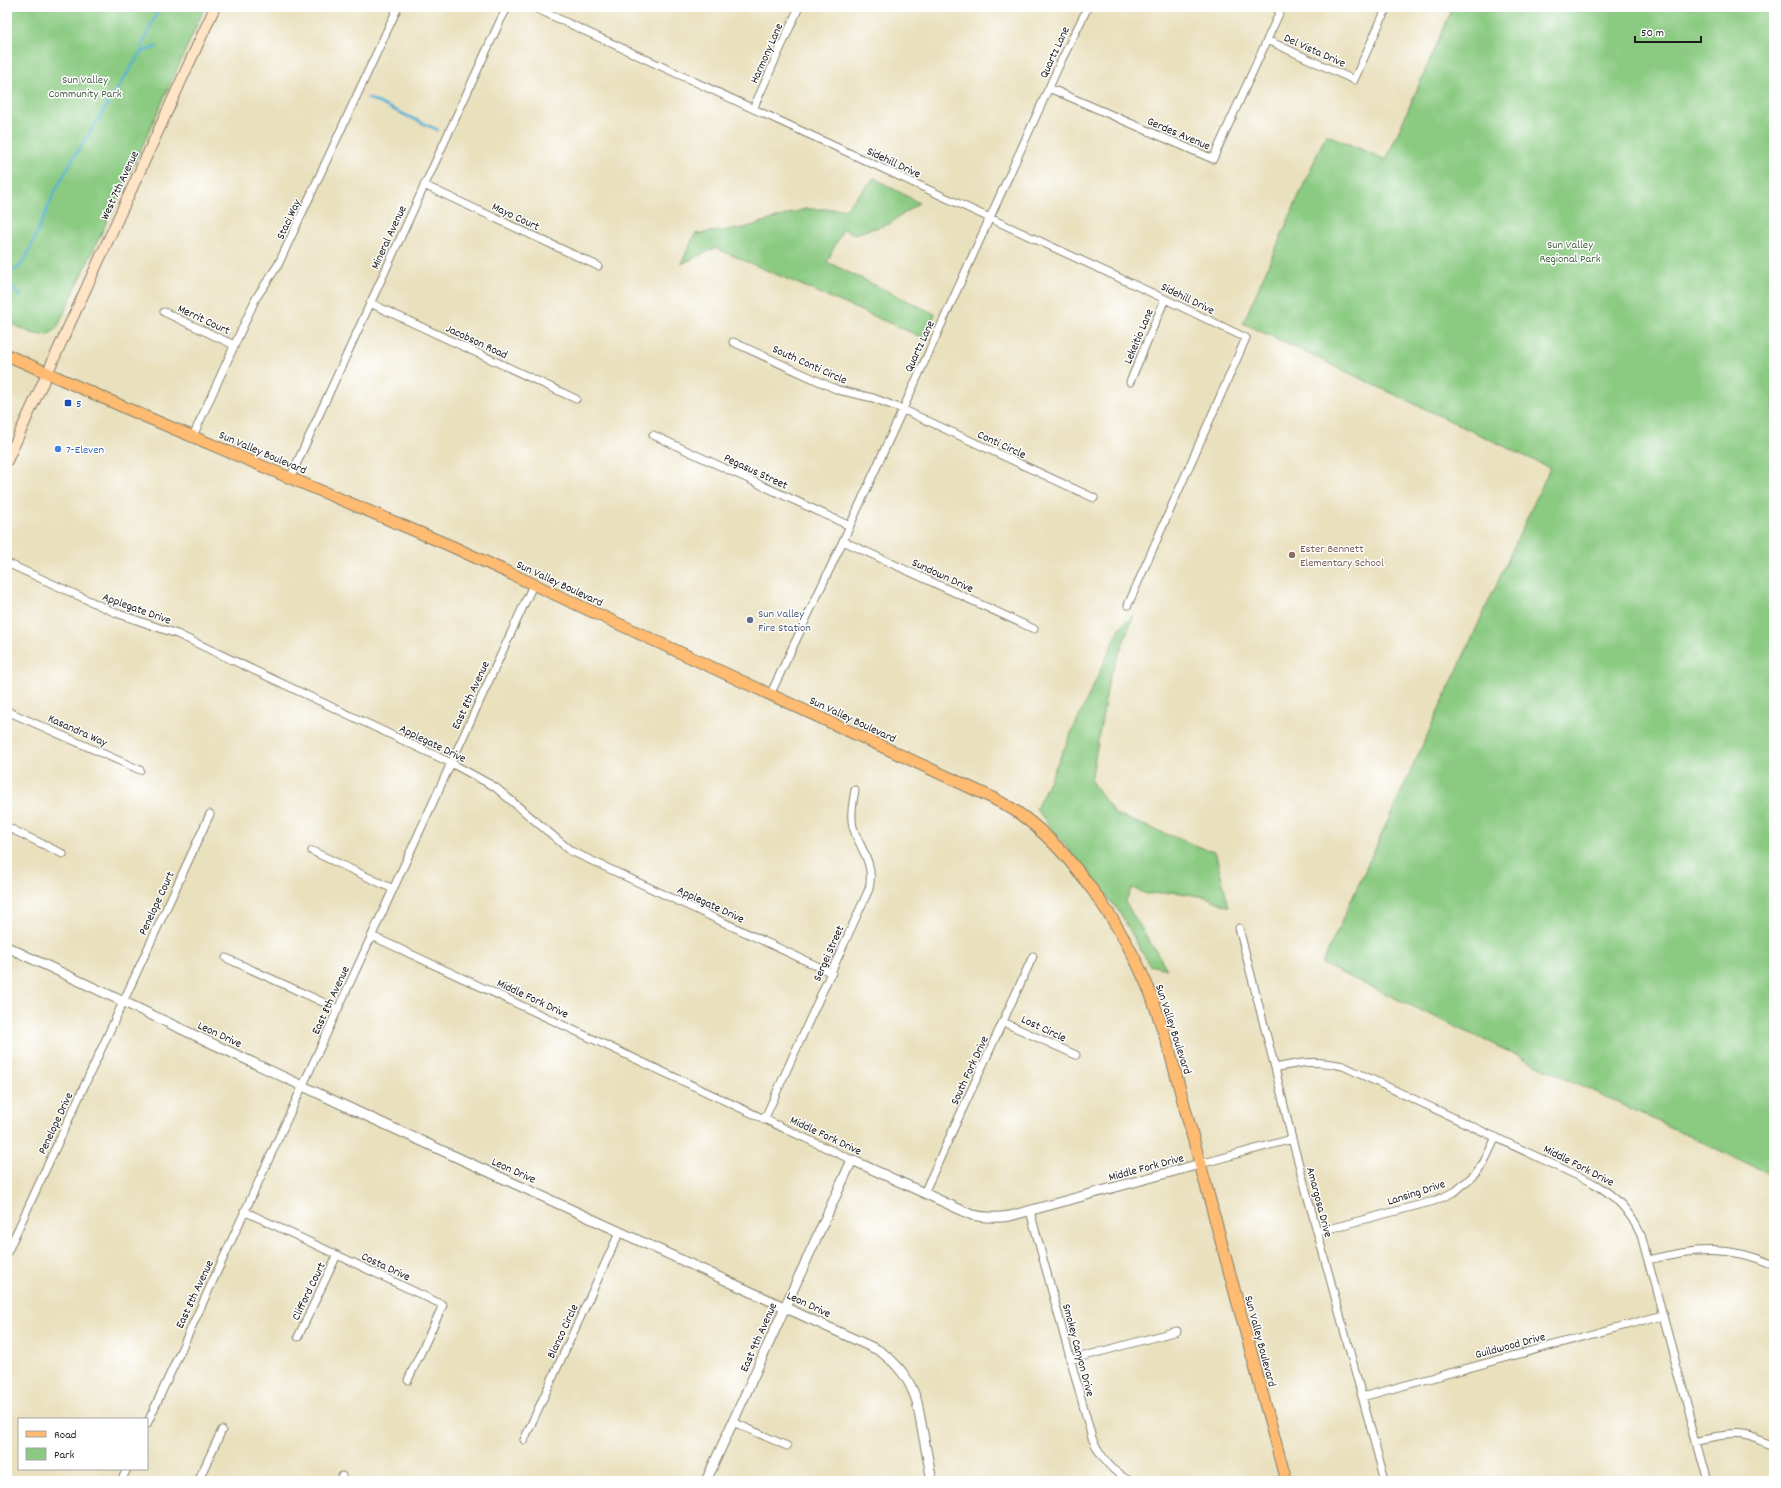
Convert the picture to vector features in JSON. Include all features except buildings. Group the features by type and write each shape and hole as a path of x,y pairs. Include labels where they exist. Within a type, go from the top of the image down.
{"main road":[{"name":"West 7th Avenue","path":"7,461 215,7"},
{"name":"Sun Valley Boulevard","path":"7,355 290,478 414,530 994,798 1026,819 1055,845 1094,893 1138,965 1159,1018 1286,1481"}],"street":[{"name":"Staci Way","path":"193,436 256,298 278,265 398,7"},
{"name":"Mineral Avenue","path":"290,478 424,185 501,19 508,7"},
{"name":"Sidehill Drive","path":"533,7 1166,299 1246,338 1128,605"},
{"name":"Harmony Lane","path":"753,109 799,7"},
{"name":"Quartz Lane","path":"770,695 850,526 1049,88 1088,7"},
{"name":"Gerdes Avenue","path":"1049,88 1213,159 1282,7"},
{"name":"Del Vista Drive","path":"1267,40 1354,80 1387,7"},
{"name":"Mayo Court","path":"424,185 598,266"},
{"name":"Lekeitio Lane","path":"1130,382 1166,299"},
{"name":"Jacobson Road","path":"370,303 576,399"},
{"name":"Merrit Court","path":"164,312 234,345"},
{"name":"South Conti Circle","path":"733,342 838,390 874,398 902,409"},
{"name":"Conti Circle","path":"902,409 1094,498"},
{"name":"Pegasus Street","path":"653,435 850,526"},
{"name":"Sundown Drive","path":"843,541 1034,629"},
{"name":"Applegate Drive","path":"7,563 116,614 177,634 451,763 495,787 571,851 832,973"},
{"name":"East 8th Avenue","path":"148,1422 533,585"},
{"name":"Kasandra Way","path":"7,710 140,770"},
{"name":"Sergei Street","path":"764,1120 870,889 871,880 869,862 853,828 851,818 855,790"},
{"name":"Penelope Court","path":"122,1002 210,814"},
{"path":"7,827 63,854"},
{"path":"312,851 393,889"},
{"name":"Amargosa Drive","path":"1239,928 1292,1140 1385,1481"},
{"name":"Middle Fork Drive","path":"372,936 764,1120 972,1215 985,1218 1010,1216 1030,1211 1292,1140"},
{"name":"Leon Drive","path":"7,948 303,1086 878,1350 899,1366 907,1377 917,1402 932,1481"},
{"name":"South Fork Drive","path":"924,1193 1033,956"},
{"path":"226,958 338,1009"},
{"name":"Penelope Drive","path":"7,1253 122,1002"},
{"name":"Lost Circle","path":"1003,1022 1076,1055"},
{"name":"Middle Fork Drive","path":"1275,1068 1301,1062 1315,1061 1343,1066 1593,1182 1612,1194 1627,1210 1641,1235 1697,1440 1706,1480"},
{"name":"Lansing Drive","path":"1317,1232 1434,1200 1456,1191 1476,1173 1484,1162 1496,1137"},
{"name":"East 9th Avenue","path":"706,1481 852,1160"},
{"name":"Costa Drive","path":"244,1211 443,1305 408,1380"},
{"name":"Smokey Canyon Drive","path":"1030,1211 1092,1438 1097,1449 1115,1471 1130,1481"},
{"name":"Blanco Circle","path":"524,1440 620,1231"},
{"path":"1648,1260 1681,1252 1711,1250 1745,1254 1774,1265"},
{"name":"Clifford Court","path":"298,1337 338,1255"},
{"name":"Guildwood Drive","path":"1362,1397 1663,1315"},
{"path":"1070,1360 1177,1331"},
{"path":"733,1422 787,1446"},
{"path":"198,1481 222,1430"},
{"path":"1697,1440 1728,1433 1752,1436 1774,1446"},
{"path":"121,1481 126,1470"}],"green space":[{"name":"Sun Valley Community Park","path":"7,7 205,7 146,138 57,328 51,333 45,335 39,335 26,331 7,321"},
{"name":"Sun Valley Regional Park","path":"1453,7 1774,7 1774,1176 1322,964 1550,468 1243,323 1326,134 1386,160"},
{"path":"874,178 919,203 889,224 854,234 843,229 827,262 935,314 924,338 715,248 681,264 695,234 744,228 805,209 845,209"},
{"path":"1134,615 1109,679 1091,781 1115,814 1205,849 1215,851 1229,907 1206,897 1174,892 1147,894 1132,888 1125,902 1167,969 1149,965 1121,914 1036,809 1121,626"}],"waterway":[{"path":"7,273 18,268 25,260 55,191 74,157 141,52 144,40 160,7"},
{"path":"141,52 157,47"},
{"path":"368,98 438,130"},
{"path":"7,283 21,297"}],"place":[{"name":"5","path":"68,403"},
{"name":"7-Eleven","path":"58,449"},
{"name":"Ester Bennett Elementary School","path":"1292,555"},
{"name":"Sun Valley Fire Station","path":"750,620"}]}
